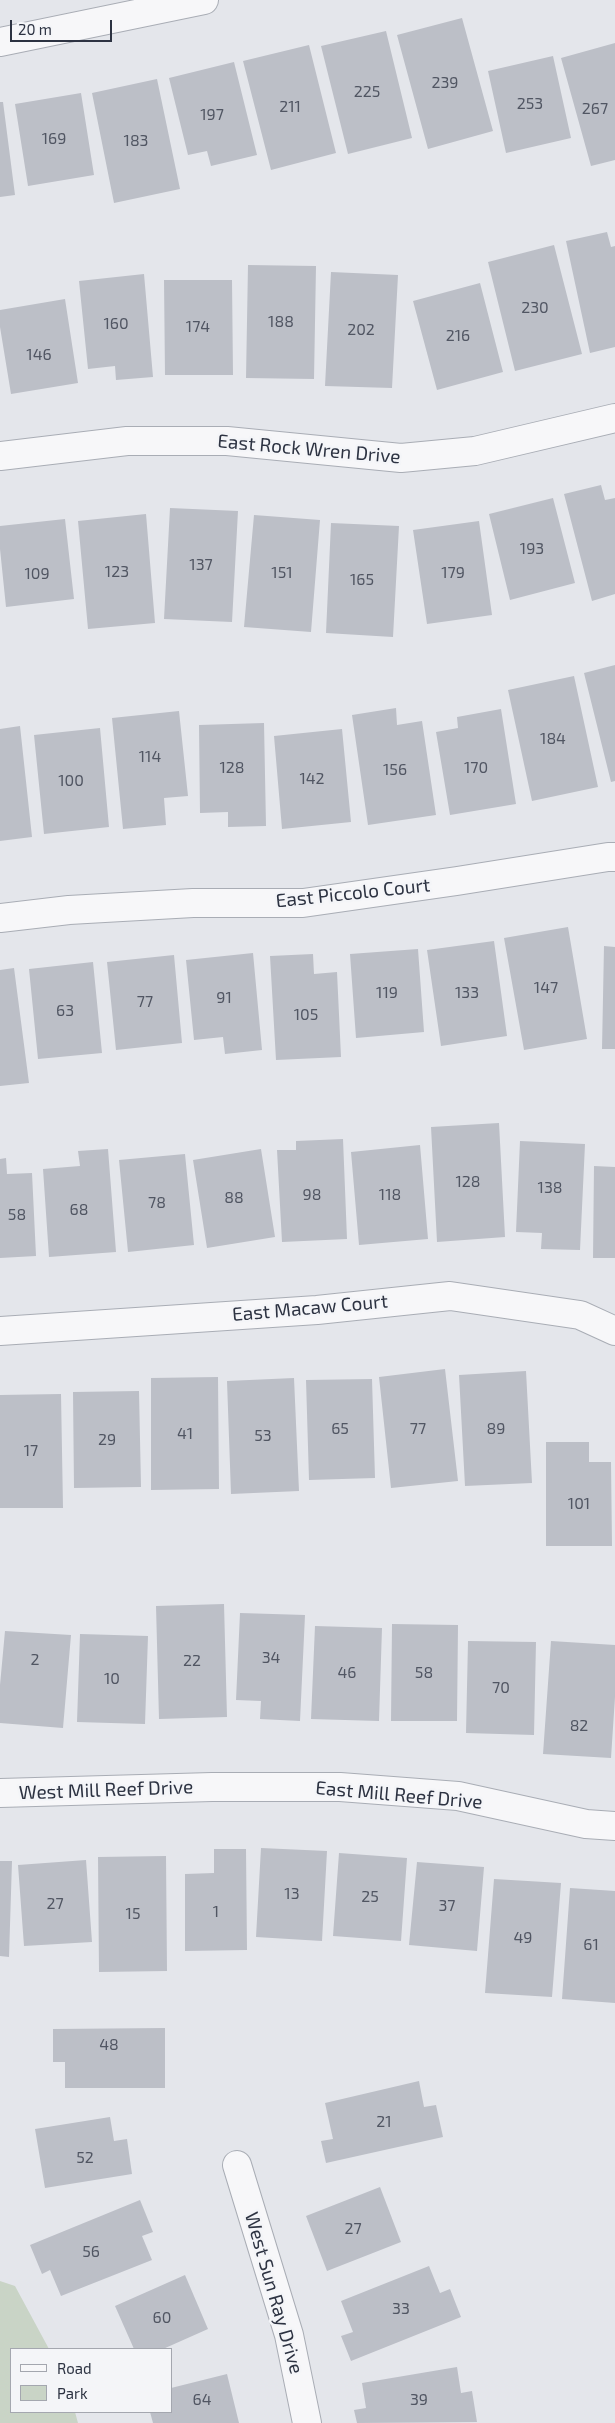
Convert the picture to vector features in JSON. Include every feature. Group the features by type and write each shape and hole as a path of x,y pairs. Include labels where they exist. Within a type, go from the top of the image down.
{"street":[{"path":"0,42 204,0"},
{"name":"East Rock Wren Drive","path":"0,456 127,441 227,441 401,458 475,451 615,418"},
{"name":"East Piccolo Court","path":"0,918 69,910 193,903 303,903 457,881 608,856 615,857"},
{"name":"East Macaw Court","path":"0,1331 317,1310 450,1296 580,1315 615,1331"},
{"name":"West Mill Reef Drive","path":"0,1793 212,1787"},
{"name":"East Mill Reef Drive","path":"212,1787 340,1787 458,1796 586,1824 615,1826"},
{"name":"West Sun Ray Drive","path":"236,2164 289,2334 307,2423"}],"green space":[{"path":"0,2281 15,2286 48,2348 10,2348 10,2413 75,2413 78,2423 0,2423"}],"building":[{"path":"462,18 493,131 428,149 397,35"},
{"path":"386,31 412,138 348,154 321,46"},
{"path":"615,43 615,160 591,166 561,58"},
{"path":"309,45 336,153 271,170 243,61"},
{"path":"553,56 571,138 506,153 488,71"},
{"path":"234,62 257,155 211,166 207,151 188,155 169,78"},
{"path":"157,79 180,189 114,203 92,93"},
{"path":"81,93 94,175 28,186 15,104"},
{"path":"0,102 3,102 15,195 0,197"},
{"path":"607,232 611,247 615,246 615,347 590,353 566,241"},
{"path":"554,245 582,354 515,371 488,262"},
{"path":"248,265 316,266 314,379 246,378"},
{"path":"331,272 398,275 392,388 325,386"},
{"path":"144,274 153,377 116,380 115,366 88,369 79,281"},
{"path":"164,280 232,280 233,375 165,375"},
{"path":"480,283 503,372 437,390 413,301"},
{"path":"65,299 78,383 11,394 0,327 0,310"},
{"path":"601,485 605,500 615,498 615,594 592,601 564,494"},
{"path":"553,498 575,583 510,600 489,514"},
{"path":"170,508 238,511 232,622 164,619"},
{"path":"146,514 155,623 88,629 78,521"},
{"path":"254,515 320,520 311,632 244,627"},
{"path":"65,519 74,599 6,607 0,549 0,526"},
{"path":"479,521 492,615 427,624 413,530"},
{"path":"331,523 399,526 393,637 326,633"},
{"path":"615,665 615,781 611,782 584,673"},
{"path":"574,676 598,787 532,801 508,690"},
{"path":"396,708 397,725 422,721 436,815 368,825 352,715"},
{"path":"501,709 516,804 450,815 436,732 458,728 457,717"},
{"path":"179,711 188,796 164,798 166,825 123,829 112,718"},
{"path":"264,723 266,826 228,827 228,812 200,813 199,725"},
{"path":"20,726 32,837 0,841 0,729"},
{"path":"100,728 109,827 44,834 34,735"},
{"path":"342,729 351,822 282,829 274,736"},
{"path":"568,927 587,1039 524,1050 504,938"},
{"path":"494,941 507,1036 441,1046 427,950"},
{"path":"604,946 615,947 615,1049 602,1049"},
{"path":"418,949 424,1032 356,1038 350,954"},
{"path":"253,953 262,1050 225,1054 223,1037 194,1040 186,960"},
{"path":"313,954 314,974 337,972 341,1057 276,1060 270,956"},
{"path":"174,955 182,1043 116,1050 107,962"},
{"path":"93,962 102,1053 38,1059 29,969"},
{"path":"14,968 29,1083 0,1086 0,970"},
{"path":"499,1123 505,1237 437,1242 431,1127"},
{"path":"343,1139 347,1239 282,1242 277,1150 296,1150 296,1141"},
{"path":"520,1141 585,1144 580,1250 541,1249 542,1233 516,1232"},
{"path":"420,1145 428,1239 359,1245 351,1152"},
{"path":"108,1149 116,1252 49,1257 43,1169 80,1166 78,1151"},
{"path":"261,1149 275,1237 207,1248 193,1160"},
{"path":"185,1154 194,1245 128,1252 119,1160"},
{"path":"6,1158 7,1174 32,1173 36,1256 0,1258 0,1159"},
{"path":"594,1166 615,1167 615,1258 593,1258"},
{"path":"445,1369 458,1481 391,1488 379,1377"},
{"path":"526,1371 532,1483 465,1486 459,1375"},
{"path":"218,1377 219,1489 151,1490 151,1378"},
{"path":"294,1378 299,1491 231,1494 227,1381"},
{"path":"372,1379 375,1478 309,1480 306,1380"},
{"path":"139,1391 141,1487 74,1488 73,1392"},
{"path":"61,1394 63,1508 0,1508 0,1395"},
{"path":"546,1442 589,1442 589,1462 611,1462 612,1546 546,1546"},
{"path":"224,1604 227,1717 159,1719 156,1606"},
{"path":"240,1613 305,1615 300,1721 260,1719 261,1701 236,1700"},
{"path":"392,1624 458,1625 457,1721 391,1721"},
{"path":"315,1626 382,1628 379,1721 311,1719"},
{"path":"5,1631 71,1635 63,1728 0,1723 0,1685"},
{"path":"80,1634 148,1636 145,1724 77,1722"},
{"path":"468,1641 536,1642 534,1735 466,1733"},
{"path":"551,1641 615,1645 615,1697 611,1758 543,1754"},
{"path":"261,1848 327,1851 322,1941 256,1937"},
{"path":"214,1849 246,1849 247,1950 185,1951 185,1874 214,1873"},
{"path":"339,1853 407,1858 401,1941 333,1936"},
{"path":"166,1856 167,1971 99,1972 98,1857"},
{"path":"86,1860 92,1942 24,1946 18,1865"},
{"path":"0,1861 12,1861 9,1957 0,1956"},
{"path":"417,1862 484,1867 477,1951 409,1945"},
{"path":"494,1879 561,1883 552,1997 485,1993"},
{"path":"570,1888 615,1891 615,2003 562,1999"},
{"path":"165,2028 165,2088 65,2088 65,2062 53,2062 53,2029"},
{"path":"419,2081 424,2107 436,2105 443,2137 326,2163 321,2141 333,2139 325,2103"},
{"path":"110,2117 114,2141 127,2139 132,2174 45,2188 35,2129"},
{"path":"380,2187 401,2242 327,2271 306,2216"},
{"path":"140,2200 153,2232 142,2236 152,2260 61,2296 50,2270 42,2274 30,2245"},
{"path":"429,2266 440,2293 450,2289 461,2317 351,2361 341,2336 353,2332 341,2301"},
{"path":"185,2275 208,2329 165,2348 134,2348 115,2306"},
{"path":"457,2367 461,2393 472,2391 477,2422 357,2423 354,2410 366,2408 362,2383"},
{"path":"227,2374 239,2423 153,2423 150,2413 172,2413 172,2388"}]}
